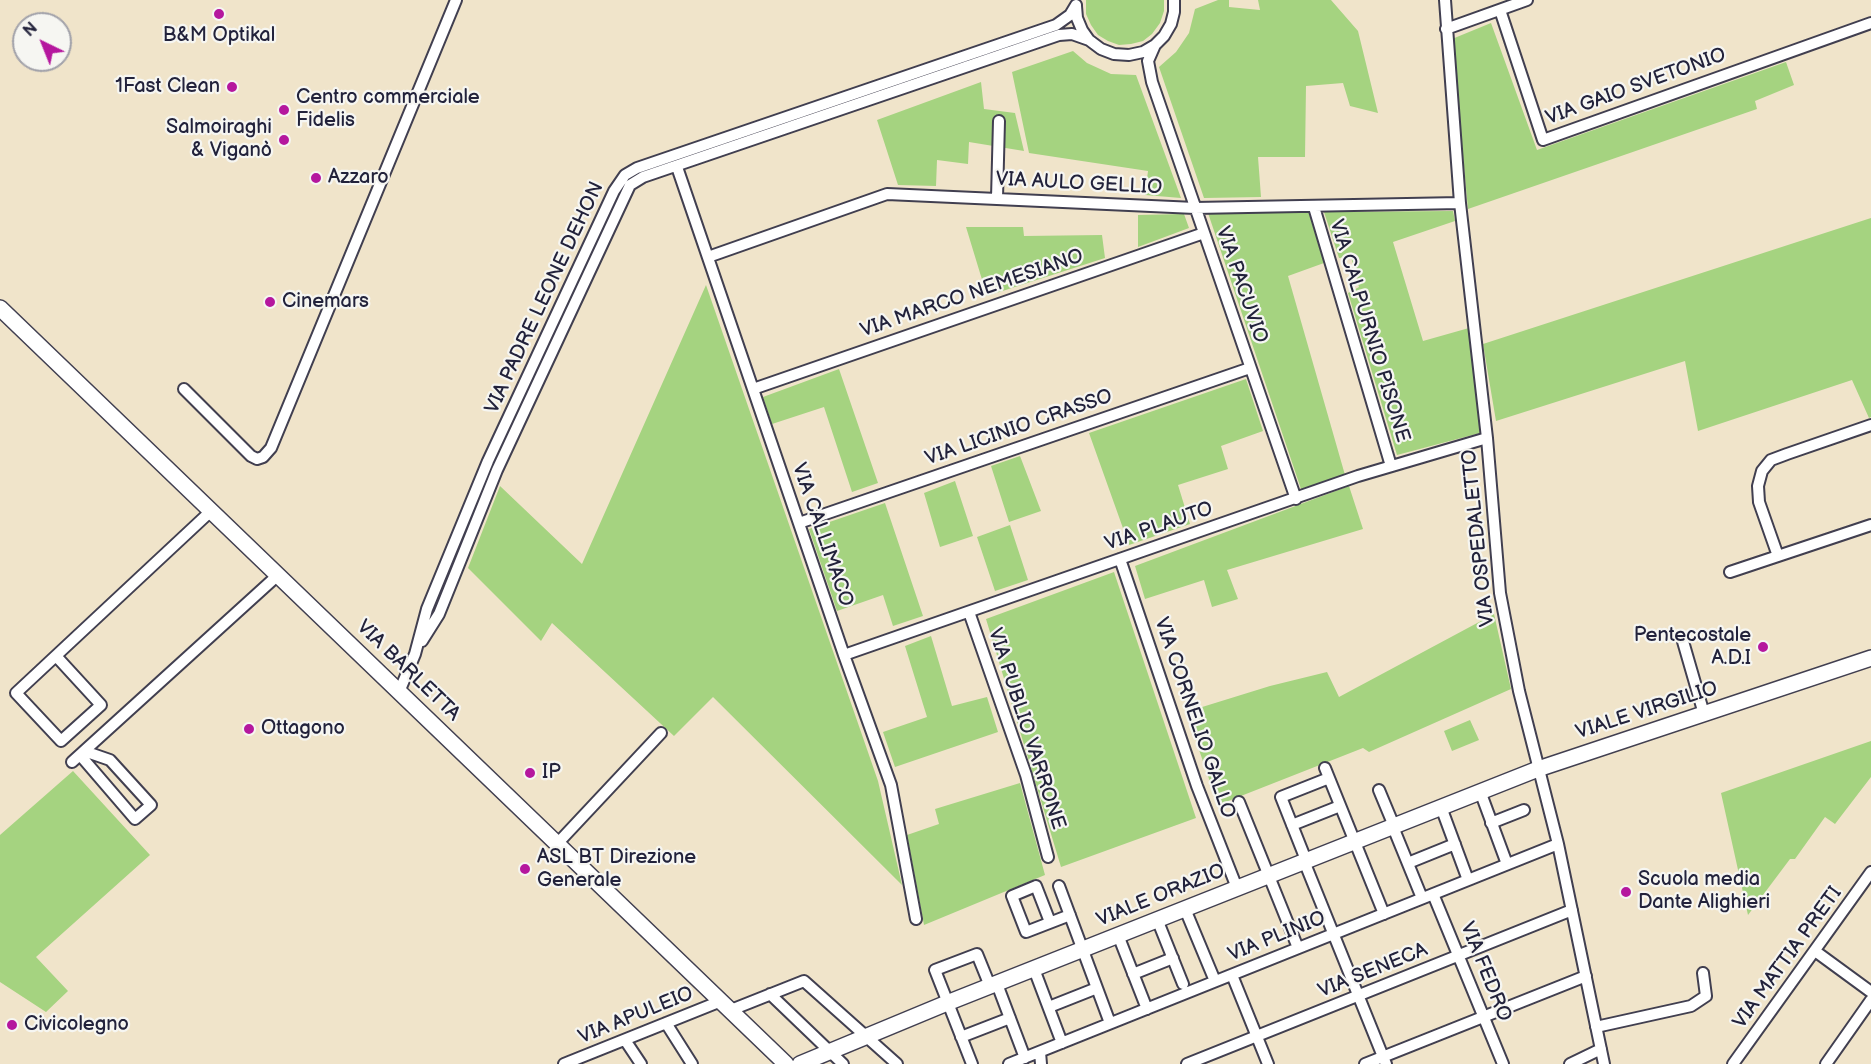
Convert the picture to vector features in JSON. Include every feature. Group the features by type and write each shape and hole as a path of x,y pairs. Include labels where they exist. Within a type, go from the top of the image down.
{"street":[{"path":"184,389 251,456 257,459 263,457 271,448 456,0"},
{"path":"1114,54 1129,55 1143,52 1155,45 1171,24 1174,6 1181,0"},
{"name":"VIA OSPEDALETTO","path":"1444,0 1460,203 1487,438 1500,593 1538,769 1558,844 1604,1064"},
{"path":"1446,29 1527,0"},
{"path":"1076,2 1077,18 1089,40"},
{"name":"VIA PADRE LEONE DEHON","path":"399,692 415,654 427,609 488,461 615,191 625,175 637,168 1056,25 1071,15 1076,2"},
{"name":"VIA GAIO SVETONIO","path":"1500,10 1543,140 1871,23"},
{"name":"VIA PADRE LEONE DEHON","path":"415,654 439,614 497,470 625,192 635,181 1059,35 1072,34 1089,40 1101,49 1114,54"},
{"name":"VIA PACUVIO","path":"1155,45 1148,61 1152,82 1296,498"},
{"name":"VIA PACUVIO","path":"1114,54 1138,61 1152,82"},
{"path":"996,198 999,121"},
{"name":"VIA CALLIMACO","path":"677,166 844,655 891,785 916,919"},
{"name":"VIA AULO GELLIO","path":"708,257 887,194 1195,208 1460,203"},
{"name":"VIA CALPURNIO PISONE","path":"1314,207 1391,466"},
{"name":"VIA MARCO NEMESIANO","path":"753,389 1204,233"},
{"name":"VIA BARLETTA","path":"0,308 786,1064"},
{"name":"VIA LICINIO CRASSO","path":"799,523 1250,368"},
{"path":"1778,556 1759,502 1758,486 1762,471 1771,460 1871,425"},
{"name":"VIA PLAUTO","path":"844,655 1296,498 1391,466 1487,438"},
{"path":"56,656 101,705 61,741 16,693 211,511"},
{"path":"1730,572 1871,525"},
{"name":"VIA CORNELIO GALLO","path":"1120,559 1197,786 1237,888"},
{"path":"79,756 278,575"},
{"name":"VIA PUBLIO VARRONE","path":"969,612 1026,775 1048,857"},
{"path":"1682,638 1704,714"},
{"name":"VIALE VIRGILIO","path":"1538,769 1871,658"},
{"path":"556,845 661,733"},
{"path":"79,756 110,760 151,806 135,819 79,756"},
{"name":"VIALE ORAZIO","path":"800,1064 1157,919 1538,769"},
{"path":"1384,914 1327,773 1281,797 1384,1060"},
{"path":"1379,790 1422,898"},
{"path":"1480,791 1507,864"},
{"path":"1239,802 1298,948"},
{"path":"1292,825 1340,806"},
{"path":"1441,807 1468,880"},
{"path":"1491,823 1524,810"},
{"path":"1408,863 1455,844"},
{"name":"VIA PLINIO","path":"1009,1064 1558,844"},
{"name":"VIA MATTIA PRETI","path":"1733,1064 1871,872"},
{"path":"1059,886 1110,1023"},
{"name":"VIA FEDRO","path":"1433,894 1503,1064"},
{"path":"1185,909 1215,981"},
{"name":"VIA SENECA","path":"1187,1064 1572,910"},
{"path":"1050,922 1070,915"},
{"path":"1157,919 1184,984"},
{"path":"1118,935 1147,1009"},
{"path":"1815,951 1871,992"},
{"path":"972,1064 934,970 977,954 1010,1018 1025,1058"},
{"path":"1133,974 1173,958"},
{"path":"1034,969 1062,1042"},
{"path":"1596,1027 1691,1006 1706,996 1703,973"},
{"path":"1232,975 1268,1064"},
{"path":"1365,1064 1384,1060 1483,1016 1586,976"},
{"name":"VIA APULEIO","path":"564,1064 588,1060 625,1040 666,1023 770,994 804,981 866,1036"},
{"path":"1049,1007 1097,988"},
{"path":"770,994 843,1064"},
{"path":"1826,1064 1871,1000"},
{"path":"961,1037 1010,1018"},
{"path":"666,1023 692,1064"},
{"path":"866,1036 897,1064"},
{"path":"625,1040 641,1064"},
{"path":"1570,1064 1601,1049"},
{"path":"1040,1052 1041,1064"}],"green space":[{"path":"1086,0 1164,0 1164,11 1160,23 1143,41 1119,45 1098,35 1086,14"},
{"path":"1218,0 1229,0 1229,7 1260,10 1258,0 1331,0 1358,31 1378,113 1350,106 1343,83 1306,86 1305,157 1258,157 1261,197 1204,198 1159,67 1176,52 1189,33 1195,9"},
{"path":"1491,23 1537,150 1786,62 1794,85 1755,101 1757,109 1468,209 1452,39"},
{"path":"1073,51 1087,63 1111,74 1136,75 1181,198 1145,195 1148,171 1029,153 1012,72"},
{"path":"981,82 984,109 1015,113 1024,151 969,142 968,164 937,160 936,186 898,185 877,120"},
{"path":"1453,211 1455,221 1393,242 1423,341 1469,328 1480,433 1397,455 1348,293 1359,287 1351,257 1339,258 1324,212"},
{"path":"1208,213 1309,213 1324,263 1288,276 1345,475 1301,489"},
{"path":"1184,214 1189,228 1138,247 1138,215"},
{"path":"1871,218 1871,417 1869,418 1852,380 1698,431 1685,361 1496,421 1483,344"},
{"path":"966,227 1023,227 1024,236 1102,235 1105,258 987,296"},
{"path":"706,285 878,781 902,885 713,697 674,736 552,623 541,641 468,568 500,486 582,564"},
{"path":"839,369 878,483 852,492 824,407 772,424 763,397"},
{"path":"1246,379 1263,431 1221,446 1228,469 1178,485 1190,524 1129,545 1089,433"},
{"path":"1020,456 1041,511 1009,522 991,466"},
{"path":"955,481 973,536 940,547 924,493"},
{"path":"1349,486 1363,529 1227,570 1238,599 1212,607 1204,580 1145,599 1135,566"},
{"path":"885,503 923,616 893,626 883,595 837,611 809,529"},
{"path":"1010,525 1028,580 995,591 977,537"},
{"path":"1114,572 1196,818 1061,867 986,619"},
{"path":"1494,614 1511,689 1369,752 1363,748 1218,805 1186,712 1270,686 1327,672 1339,697"},
{"path":"931,636 952,706 987,697 998,732 895,767 883,732 927,717 905,646"},
{"path":"1470,720 1479,740 1452,751 1444,731"},
{"path":"1871,741 1871,777 1835,824 1825,817 1795,859 1790,859 1748,915 1721,793"},
{"path":"73,771 150,855 36,957 68,991 46,1012 0,982 0,835"},
{"path":"1020,783 1045,875 924,925 907,835 939,824 935,809"}],"place":[{"name":"B&M Optikal","path":"219,14"},
{"name":"1Fast Clean","path":"232,87"},
{"name":"Centro commerciale Fidelis","path":"284,110"},
{"name":"Salmoiraghi & Viganò","path":"284,140"},
{"name":"Azzaro","path":"316,178"},
{"name":"Cinemars","path":"270,302"},
{"name":"Pentecostale A.D.I","path":"1763,647"},
{"name":"Ottagono","path":"249,729"},
{"name":"IP","path":"530,773"},
{"name":"ASL BT Direzione Generale","path":"525,869"},
{"name":"Scuola media Dante Alighieri","path":"1626,892"},
{"name":"Civicolegno","path":"12,1025"}]}
